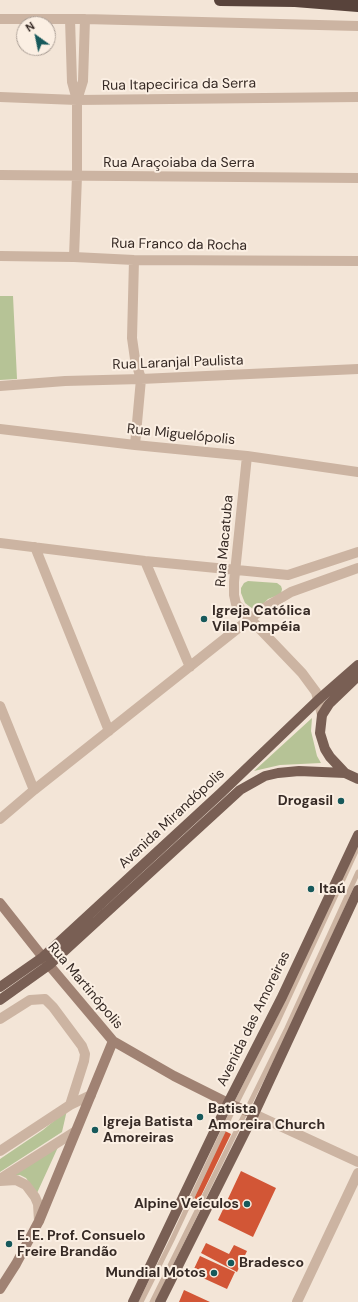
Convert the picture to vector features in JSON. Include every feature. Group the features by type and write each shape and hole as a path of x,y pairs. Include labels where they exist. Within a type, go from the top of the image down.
{"highway":[{"path":"220,0 295,1 358,6"}],"main road":[{"name":"Avenida Mirandópolis","path":"0,987 43,957 221,793 318,700 358,665"},
{"path":"358,676 329,704 322,715 320,733 330,757 345,773 358,779"},
{"name":"Avenida Mirandópolis","path":"0,1000 49,965 240,790 265,776 278,773 299,771 345,773"},
{"name":"Avenida das Amoreiras","path":"133,1302 231,1104 358,835"},
{"path":"160,1302 358,890"}],"street":[{"path":"0,19 85,19 358,26"},
{"path":"70,19 72,82 77,100 77,176 74,257"},
{"path":"77,100 83,81 85,19"},
{"name":"Rua Itapecirica da Serra","path":"0,97 77,100 358,96"},
{"name":"Rua Araçoiaba da Serra","path":"0,175 358,178"},
{"name":"Rua Franco da Rocha","path":"0,256 74,257 134,260 358,261"},
{"path":"134,260 132,338 135,359 141,379 135,445"},
{"name":"Rua Laranjal Paulista","path":"0,386 65,380 141,379 358,369"},
{"name":"Rua Miguelópolis","path":"0,429 135,445 247,456 358,472"},
{"name":"Rua Macatuba","path":"247,456 234,595 236,604 302,672 316,692 322,715"},
{"path":"0,543 145,562 288,575 358,552"},
{"path":"35,547 109,731"},
{"path":"145,562 190,667"},
{"path":"0,819 34,790 273,602 291,592 358,568"},
{"path":"288,575 291,592"},
{"path":"0,706 34,790"},
{"name":"Rua Martinópolis","path":"0,904 113,1041 174,1076 231,1104 358,1162"},
{"path":"0,1019 30,1000 45,999 53,1007 82,1046 85,1054 70,1104"},
{"path":"0,1289 16,1264 39,1221 113,1041"},
{"path":"0,1151 70,1104 91,1095"},
{"path":"0,1180 76,1131"},
{"path":"297,1302 358,1173"},
{"path":"0,1180 16,1180 26,1185 35,1197 38,1204 39,1221"}],"lane":[{"path":"141,1302 172,1240 231,1104 281,1014 358,847"},
{"path":"152,1302 250,1112 358,872"}],"green space":[{"path":"0,296 13,296 17,379 0,380"},
{"path":"248,581 277,583 281,586 281,594 268,599 258,609 253,609 245,603 241,593 241,588 244,583"},
{"path":"312,718 311,731 317,756 321,763 280,765 254,771"},
{"path":"67,1110 62,1132 0,1172 0,1159 43,1130"},
{"path":"59,1145 37,1193 26,1178 20,1175 13,1176"}],"building":[{"path":"225,1131 231,1134 199,1200 194,1198"},
{"name":"Alpine Veículos","path":"241,1171 276,1188 253,1237 218,1220"},
{"name":"Bradesco","path":"206,1243 229,1254 234,1245 247,1251 237,1272 201,1253"},
{"name":"Mundial Motos","path":"200,1256 235,1272 227,1289 192,1273"},
{"path":"184,1290 210,1302 179,1302"}],"place":[{"name":"Igreja Católica Vila Pompéia","path":"204,619"},
{"name":"Drogasil","path":"341,801"},
{"name":"Itaú","path":"311,889"},
{"name":"Batista Amoreira Church","path":"200,1117"},
{"name":"Igreja Batista Amoreiras","path":"95,1130"},
{"name":"Alpine Veículos","path":"247,1204"},
{"name":"E. E. Prof. Consuelo Freire Brandão","path":"9,1244"},
{"name":"Bradesco","path":"231,1263"},
{"name":"Mundial Motos","path":"214,1273"}]}
